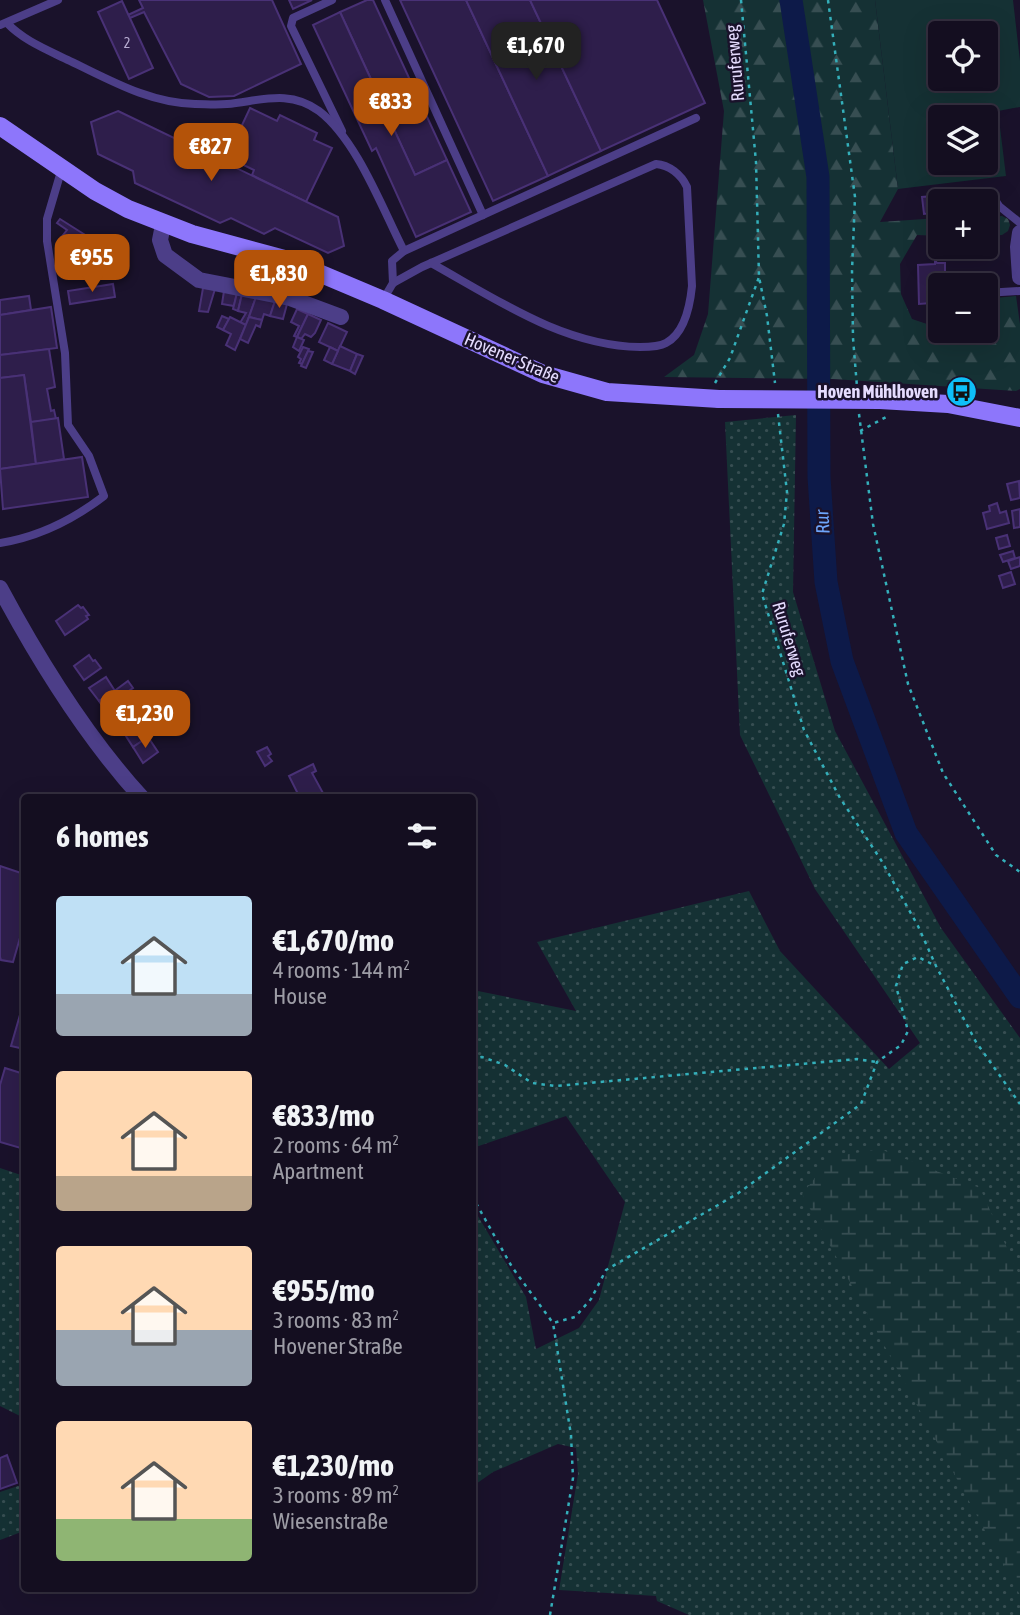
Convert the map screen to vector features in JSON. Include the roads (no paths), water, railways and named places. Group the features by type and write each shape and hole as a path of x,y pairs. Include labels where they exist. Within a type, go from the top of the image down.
{"main road":[{"name":"Hovener Straße","path":"0,127 117,203 163,225 288,260 383,300 542,374 607,392 716,392 885,408 948,404 1020,418"}],"street":[{"path":"163,225 160,240 165,255 199,279 290,298 341,317"},
{"path":"1020,233 1020,277"},
{"path":"0,588 22,630 111,764 138,794"}],"lane":[{"path":"58,0 4,24 33,43 130,90 173,102 192,104 226,104 278,96 293,98 307,103 321,113 344,137"},
{"path":"332,0 293,18 292,26 344,137 404,251"},
{"path":"385,0 483,215"},
{"path":"383,300 393,282 392,261 404,251 696,118"},
{"path":"393,282 431,264 656,164 666,165 683,179 687,187 692,286 690,301 683,323 674,338 664,345 626,347 544,324 489,298 431,264"},
{"path":"0,542 37,534 86,510 104,496 89,456 68,425 65,353 47,241 47,219 62,168"},
{"path":"998,204 1020,223"},
{"path":"998,292 1020,291"}],"waterway":[{"name":"Rur","path":"791,0 818,177 819,477 826,582 842,661 906,833 1020,997"}],"place":[{"name":"Hoven Mühlhoven","path":"961,392"}]}
